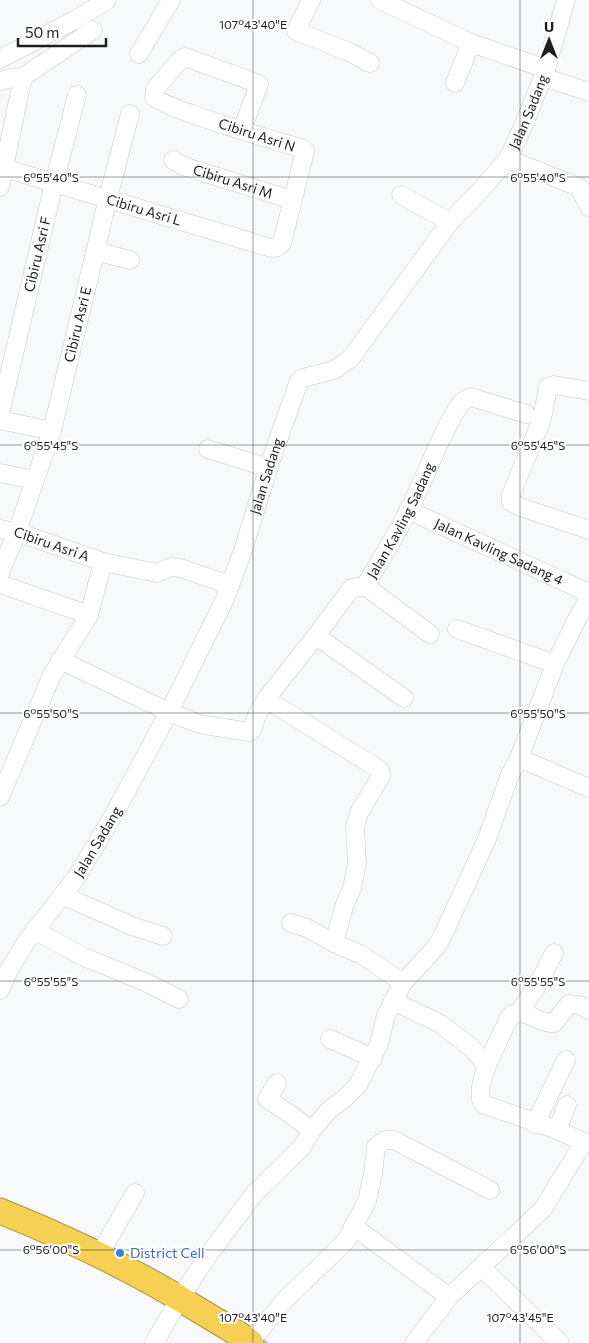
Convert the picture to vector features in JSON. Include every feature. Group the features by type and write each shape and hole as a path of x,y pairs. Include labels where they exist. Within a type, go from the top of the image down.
{"highway":[{"path":"0,1211 40,1227 99,1255 180,1298 250,1342"}],"street":[{"path":"0,59 75,20 107,0"},
{"path":"139,54 171,0"},
{"path":"311,0 296,31 347,51 370,63"},
{"path":"380,0 471,43 589,92"},
{"name":"Jalan Sadang","path":"0,990 9,970 34,930 76,878 113,816 169,712 225,599 243,550 298,381 334,370 351,358 450,222 480,192 508,159 545,73 566,0"},
{"path":"0,81 23,77 93,30"},
{"path":"455,83 471,43"},
{"name":"Cibiru Asri N","path":"242,130 260,86 253,82 185,57 181,58 155,89 154,97 159,102 242,130 301,148 305,151 282,243"},
{"path":"0,187 4,168 6,136 23,77"},
{"name":"Cibiru Asri F","path":"0,414 54,183 77,95"},
{"name":"Cibiru Asri E","path":"0,573 8,530 34,480 52,431 130,114"},
{"path":"508,159 584,187 589,207"},
{"name":"Cibiru Asri M","path":"173,160 183,166 292,200"},
{"name":"Cibiru Asri L","path":"4,168 271,248 278,247 282,243"},
{"path":"401,195 450,222"},
{"path":"95,251 130,260"},
{"path":"589,391 554,384 548,387 542,419 510,495 512,502 520,506 589,530"},
{"name":"Jalan Kavling Sadang","path":"169,712 209,727 249,732 252,730 257,715 266,699 347,594 352,588 365,586 408,510 459,404 465,399 471,398 526,414"},
{"path":"0,420 52,431"},
{"path":"208,449 269,468"},
{"path":"0,473 34,480"},
{"name":"Jalan Kavling Sadang 4","path":"408,510 589,593"},
{"name":"Cibiru Asri A","path":"8,530 103,562 157,573 171,567 180,568 230,585"},
{"path":"0,797 52,675 89,615 103,562"},
{"path":"0,584 89,615"},
{"path":"365,586 430,634"},
{"path":"154,1343 180,1298 209,1254 255,1193 302,1147 312,1130 329,1110 358,1085 373,1058 379,1044 386,1015 403,983 440,941 487,839 509,777 519,758 556,664 578,617 589,599"},
{"path":"457,629 556,664"},
{"path":"316,636 404,698"},
{"path":"60,660 169,712"},
{"path":"266,699 380,770 381,776 360,811 355,826 357,864 352,888 344,907 334,943"},
{"path":"519,758 589,788"},
{"path":"62,895 132,926 162,936"},
{"path":"291,924 307,928 334,943 362,955 403,983"},
{"path":"34,930 84,957 145,982 179,999"},
{"path":"519,1012 536,988 554,953"},
{"path":"393,1001 438,1024 472,1048 487,1066"},
{"path":"587,1143 557,1130 535,1124 483,1104 480,1091 487,1066 513,1013 519,1012 550,1024 554,1023 569,1004 579,1005 589,1010"},
{"path":"330,1040 373,1058"},
{"path":"535,1124 566,1060"},
{"path":"277,1083 267,1099 283,1108 286,1113 312,1130"},
{"path":"557,1130 567,1105"},
{"path":"250,1342 286,1298 346,1241 367,1201 376,1147 385,1140 394,1140 490,1190"},
{"path":"414,1343 449,1297 482,1268 545,1206 582,1145 587,1143"},
{"path":"99,1255 135,1193"},
{"path":"353,1226 449,1297"},
{"path":"482,1268 560,1343"}],"place":[{"name":"District Cell","path":"120,1253"}]}
